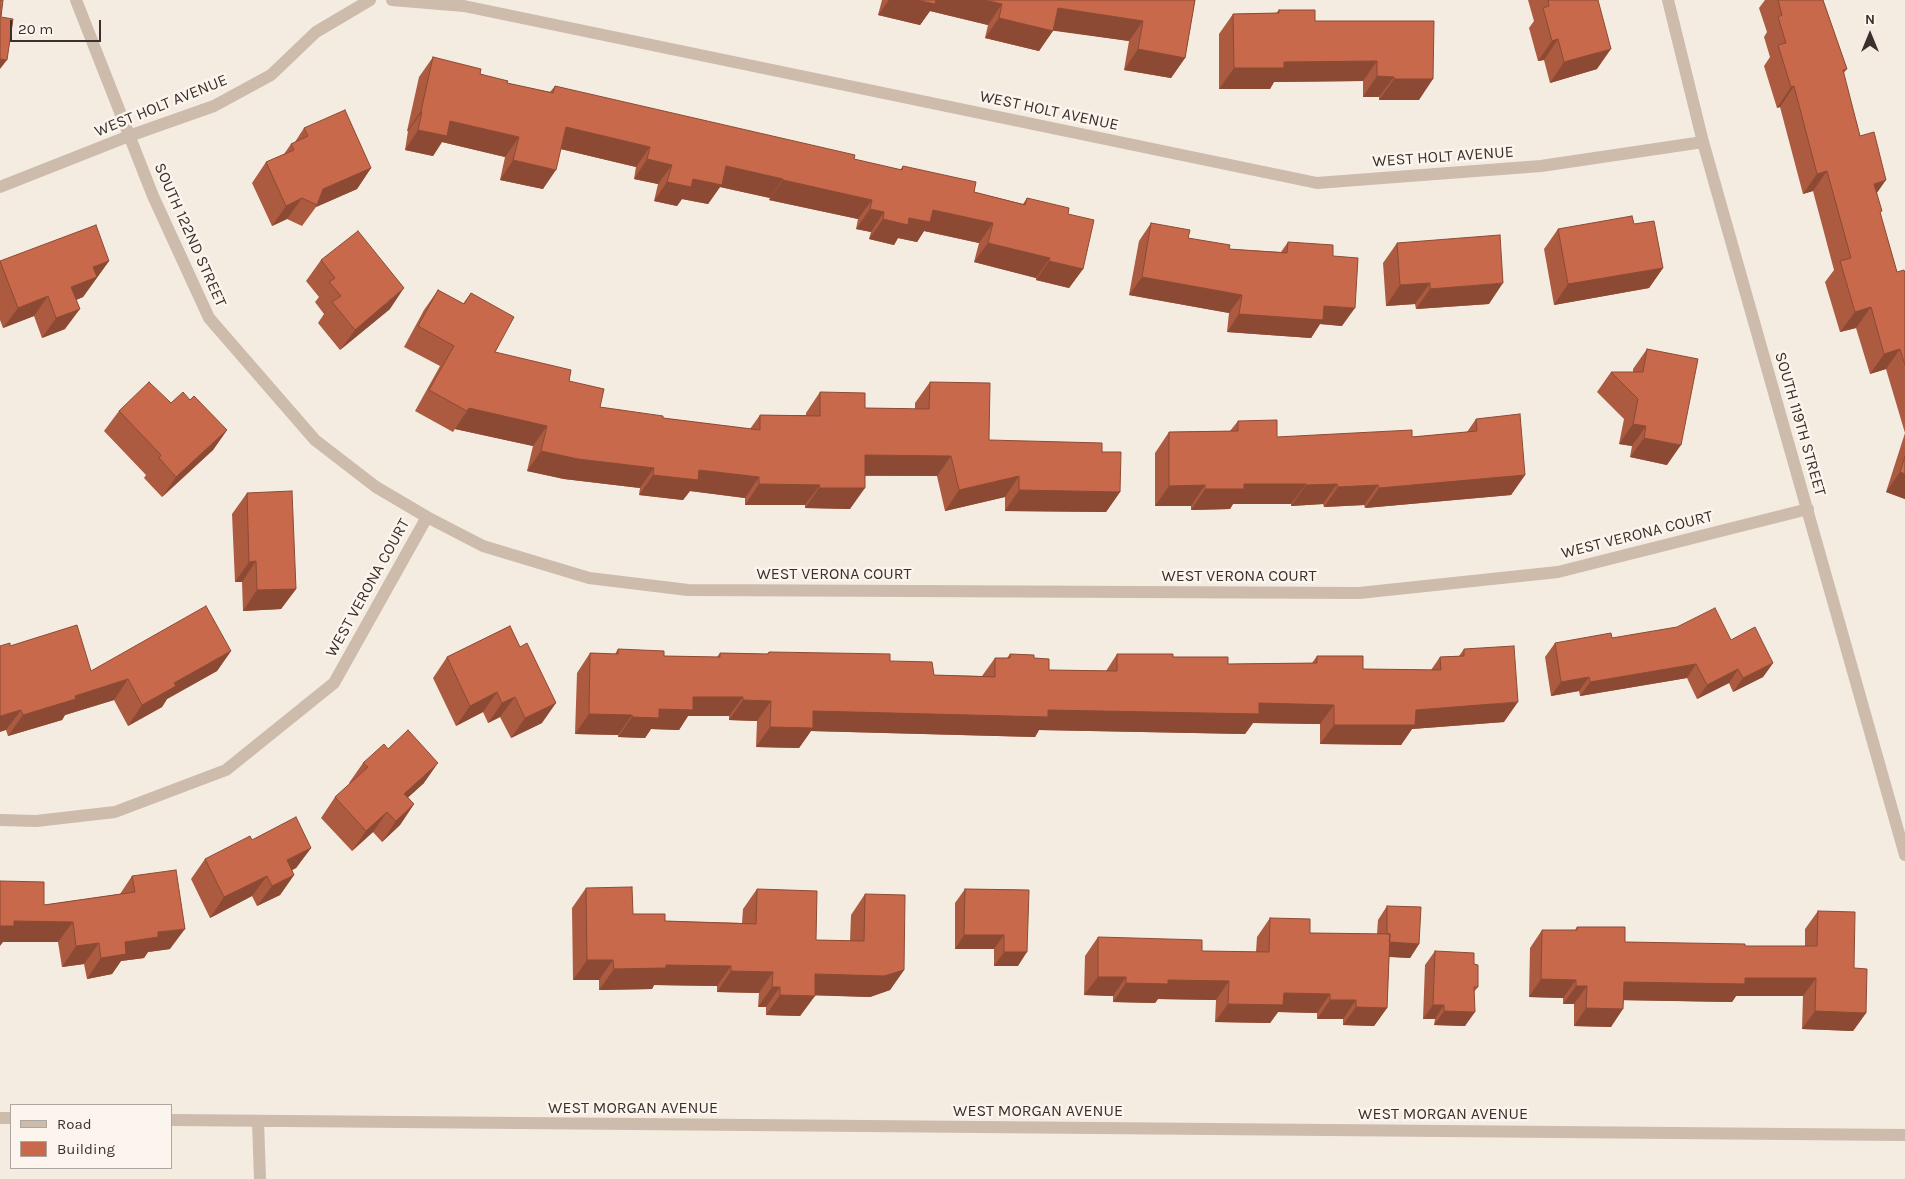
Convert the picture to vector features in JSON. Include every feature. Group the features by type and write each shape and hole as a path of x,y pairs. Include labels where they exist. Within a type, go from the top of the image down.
{"street":[{"name":"SOUTH 122ND STREET","path":"76,0 153,196 209,318 315,440 376,487 427,517"},
{"name":"WEST HOLT AVENUE","path":"0,187 129,136 214,106 271,76 316,32 370,0"},
{"name":"WEST HOLT AVENUE","path":"392,0 464,6 1317,183 1541,166 1703,142"},
{"name":"SOUTH 119TH STREET","path":"1668,0 1703,142 1905,855"},
{"name":"WEST VERONA COURT","path":"0,820 36,821 115,812 226,770 334,684 427,517 483,546 589,578 688,590 1359,592 1558,572 1808,509"},
{"name":"WEST MORGAN AVENUE","path":"172,1120 1905,1135"},
{"path":"258,1121 260,1179"}],"building":[{"path":"0,0 3,0 1,17 13,19 7,60 0,59"},
{"path":"916,0 936,0 935,4"},
{"path":"984,0 1195,0 1185,58 1138,49 1143,21 1058,8 1053,31 999,18 1002,4"},
{"path":"1548,0 1598,0 1611,49 1564,62 1558,39 1552,41 1543,8 1549,6"},
{"path":"1778,0 1823,0 1847,69 1843,70 1860,136 1874,132 1886,180 1874,184 1882,211 1880,212 1897,272 1904,270 1905,273 1905,365 1900,349 1884,354 1871,307 1855,312 1840,261 1851,258 1827,171 1817,174 1794,86 1791,87 1778,45 1786,43 1778,17 1782,15"},
{"path":"1279,10 1315,10 1315,21 1434,21 1433,79 1394,79 1394,77 1377,76 1377,61 1284,62 1284,68 1234,68 1233,14 1279,13"},
{"path":"433,57 481,69 480,74 508,81 507,83 553,93 555,86 855,155 854,159 902,170 903,166 976,182 974,192 1025,205 1027,198 1069,208 1068,214 1094,220 1083,269 1049,261 1050,258 988,243 993,223 933,210 930,222 909,218 908,225 883,219 884,212 870,209 872,200 726,166 722,185 693,179 691,187 667,182 672,165 647,159 650,147 566,127 556,170 513,160 519,137 450,121 447,136 418,130"},
{"path":"345,110 371,168 323,189 317,205 302,198 286,206 266,162 294,150 291,144 308,136 304,128"},
{"path":"1632,216 1634,224 1654,221 1663,268 1568,284 1558,229"},
{"path":"1151,223 1190,230 1188,238 1230,245 1229,249 1287,253 1288,242 1333,245 1333,256 1358,258 1355,308 1324,306 1323,320 1239,314 1242,295 1142,277"},
{"path":"96,225 109,261 93,267 97,277 71,287 80,309 56,318 48,296 18,308 0,261"},
{"path":"358,231 404,288 355,330 332,302 341,296 329,282 335,278 321,260"},
{"path":"1500,235 1503,283 1430,289 1430,283 1400,285 1397,243"},
{"path":"438,290 464,304 471,293 514,317 495,352 571,370 569,381 604,389 600,407 663,416 663,418 760,430 760,415 820,416 820,392 865,393 865,408 929,409 930,382 990,383 989,440 1102,443 1102,452 1121,452 1120,492 1019,490 1019,476 959,490 951,456 865,455 865,488 819,488 820,485 759,484 759,477 699,470 698,480 653,475 654,468 578,459 541,451 547,426 469,408 467,411 429,390 454,346 418,326"},
{"path":"1647,349 1698,359 1681,445 1644,438 1646,426 1633,424 1638,399 1611,372 1643,372"},
{"path":"149,382 171,403 183,392 190,400 194,396 227,430 176,477 159,458 161,455 119,411"},
{"path":"1520,414 1525,475 1379,488 1378,485 1338,487 1337,484 1244,484 1244,489 1205,489 1205,485 1169,486 1169,432 1238,431 1238,421 1277,420 1277,437 1412,430 1412,437 1477,431 1476,419"},
{"path":"1905,456 1905,474 1900,472"},
{"path":"292,491 296,589 257,590 256,561 249,562 247,493"},
{"path":"206,606 231,651 174,683 176,686 142,705 128,679 75,696 76,699 23,715 21,710 0,716 0,646 10,643 10,646 77,625 91,671"},
{"path":"1715,608 1731,640 1755,627 1773,663 1743,678 1738,669 1707,685 1696,664 1590,682 1589,677 1561,682 1555,643 1611,633 1612,638 1677,627"},
{"path":"510,626 520,647 527,643 556,703 525,718 515,697 502,703 497,692 470,706 447,657"},
{"path":"1514,646 1518,702 1416,710 1415,725 1334,725 1334,705 1259,703 1259,714 1048,710 1048,717 813,711 813,728 770,727 771,701 743,700 743,697 693,697 693,710 659,709 659,718 589,714 590,653 618,654 618,649 664,651 664,656 720,657 720,653 768,654 769,652 890,654 890,661 932,662 934,675 995,677 995,658 1010,658 1010,654 1034,655 1034,658 1049,659 1049,670 1117,671 1117,654 1173,654 1173,657 1228,657 1228,664 1317,663 1317,656 1363,656 1363,669 1441,670 1440,657 1464,656 1464,649"},
{"path":"408,730 438,763 404,794 414,804 396,821 387,812 366,831 335,797 368,767 363,763 384,744 388,749"},
{"path":"296,817 311,848 287,860 294,875 272,886 267,876 224,897 205,859 250,836 252,840"},
{"path":"176,870 185,929 158,932 158,937 125,942 126,954 101,958 99,943 76,946 73,922 14,921 14,926 0,926 0,881 44,882 44,905 135,892 132,876"},
{"path":"632,887 633,914 665,914 665,921 756,924 757,889 817,891 816,940 864,941 865,894 905,895 904,970 884,976 815,974 815,996 780,995 780,987 772,987 773,972 731,971 731,966 666,965 666,968 614,969 613,960 587,960 586,888"},
{"path":"965,889 1029,890 1027,952 1004,952 1004,935 964,935"},
{"path":"1387,906 1421,907 1419,944 1389,942 1390,934 1387,934"},
{"path":"1818,911 1855,912 1854,968 1867,969 1866,1013 1815,1011 1816,978 1745,978 1745,984 1624,982 1623,1009 1586,1008 1587,986 1576,986 1576,980 1541,979 1542,930 1577,930 1577,927 1625,927 1625,942 1817,946"},
{"path":"1270,918 1310,919 1310,933 1390,934 1387,1008 1356,1007 1356,1000 1330,1000 1330,994 1284,993 1283,1005 1228,1004 1229,981 1168,980 1168,984 1126,983 1126,977 1098,977 1098,937 1202,940 1202,951 1269,952"},
{"path":"1435,951 1474,953 1474,964 1478,965 1478,987 1474,987 1475,1012 1444,1011 1444,1005 1433,1005"}]}
